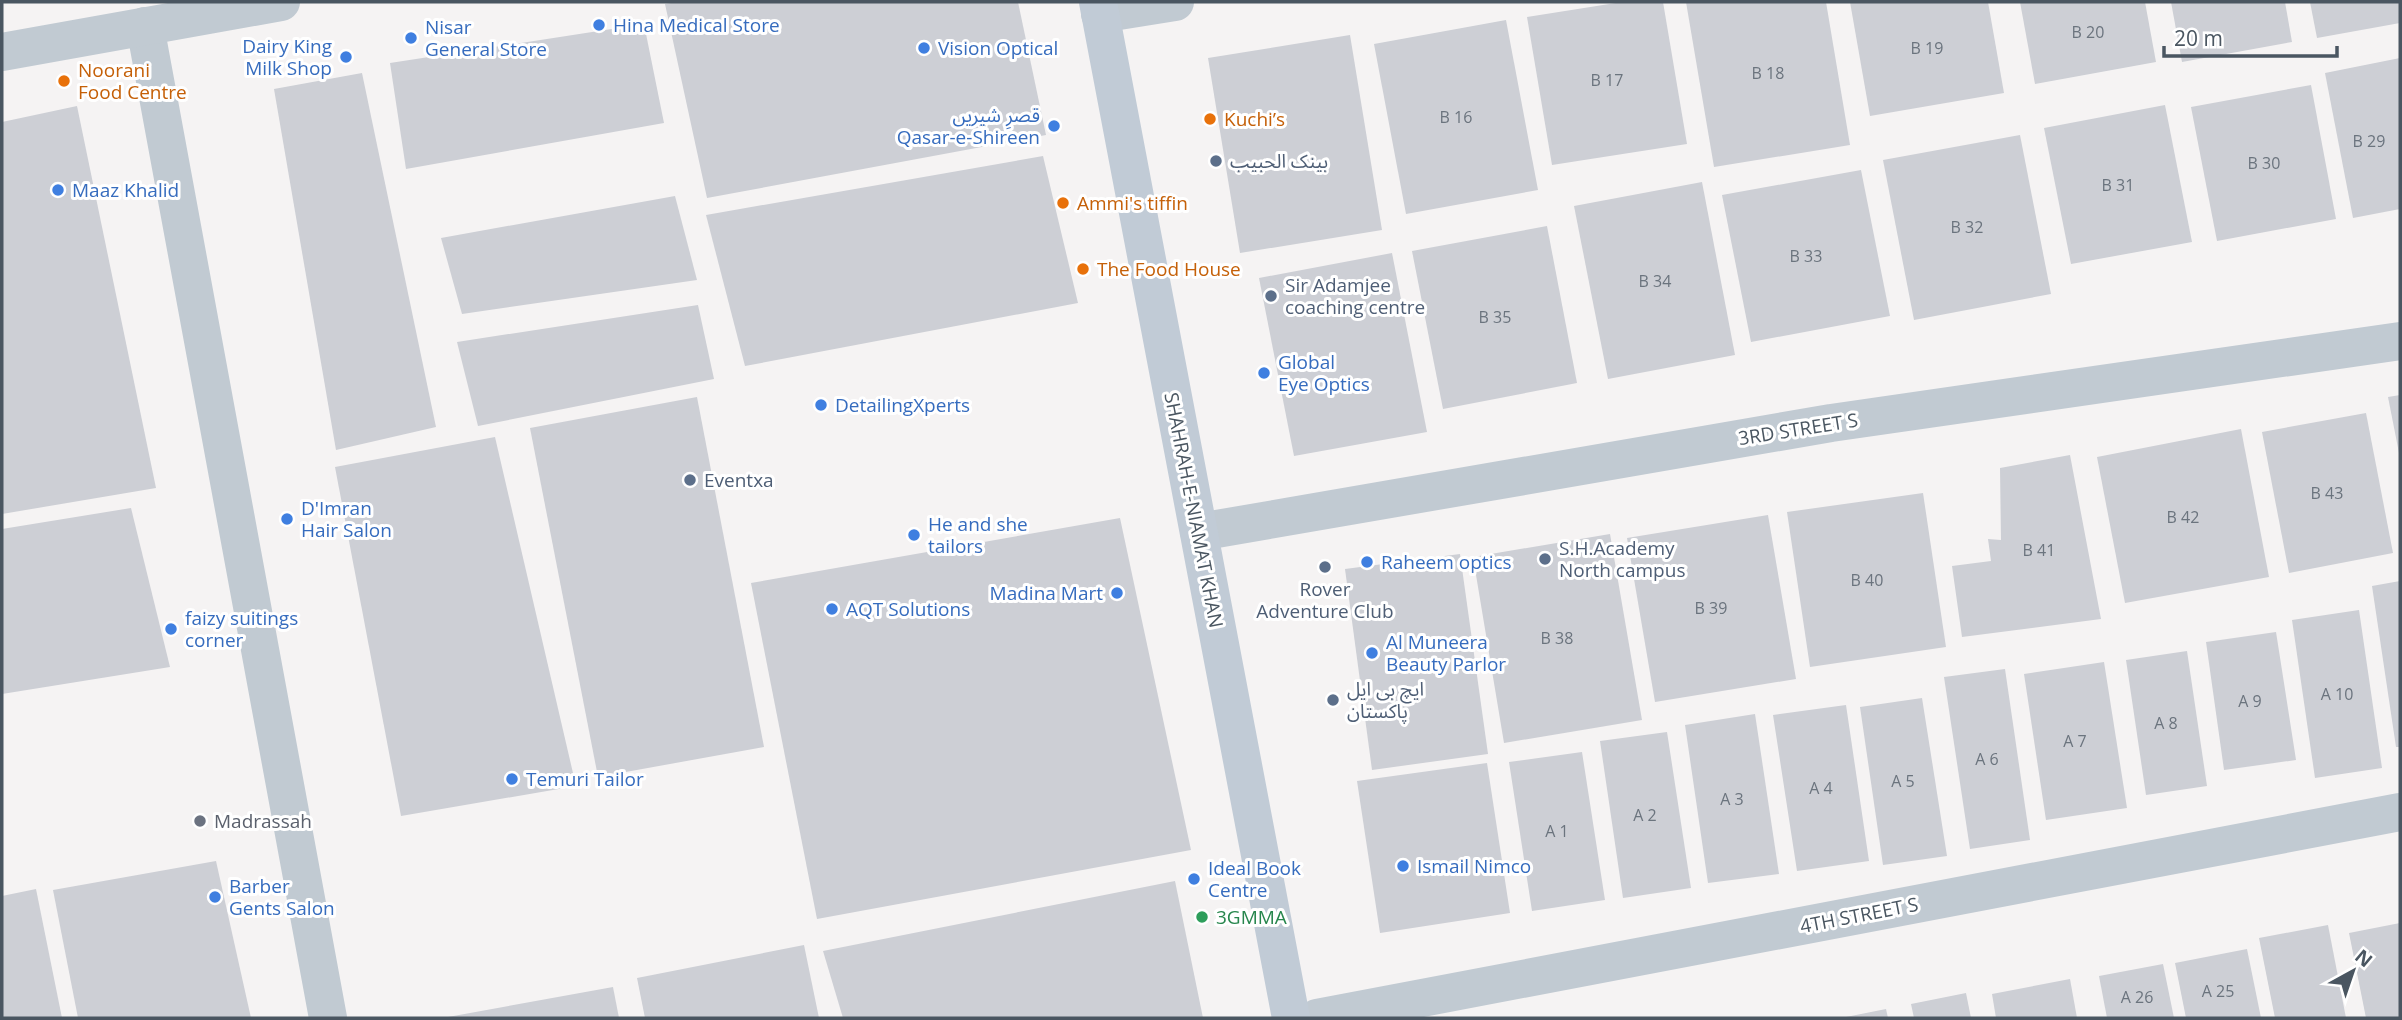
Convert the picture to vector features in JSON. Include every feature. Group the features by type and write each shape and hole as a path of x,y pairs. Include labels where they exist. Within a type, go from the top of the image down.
{"main road":[{"name":"SHAHRAH-E-NIAMAT KHAN","path":"1099,8 1291,1018"}],"street":[{"path":"2,52 281,2"},
{"path":"1099,8 1175,2"},
{"path":"145,26 328,1018"},
{"name":"3RD STREET S","path":"1199,532 1831,423 2400,341"},
{"name":"4TH STREET S","path":"1317,1018 2400,812"}],"building":[{"path":"1018,2 1046,135 707,198 665,4"},
{"path":"1622,2 1663,2 1687,144 1552,165 1527,17"},
{"path":"1686,2 1826,2 1850,145 1714,167"},
{"path":"1850,2 1988,2 2004,93 1870,116"},
{"path":"2020,2 2145,2 2156,62 2035,84"},
{"path":"2171,2 2285,2 2292,42 2182,62"},
{"path":"2310,2 2400,2 2400,23 2317,38"},
{"path":"1506,20 1538,190 1406,214 1374,44"},
{"path":"644,24 664,123 406,169 390,63"},
{"path":"1350,35 1382,230 1240,253 1208,58"},
{"path":"2400,58 2400,209 2353,218 2325,73"},
{"path":"362,73 436,427 336,450 274,89"},
{"path":"2311,85 2336,219 2217,241 2191,107"},
{"path":"2165,105 2192,242 2071,264 2044,128"},
{"path":"77,106 156,488 2,514 2,122"},
{"path":"2020,135 2051,294 1914,320 1883,160"},
{"path":"1043,156 1078,303 745,366 706,215"},
{"path":"1861,170 1890,316 1751,342 1722,195"},
{"path":"1702,182 1735,355 1608,379 1574,206"},
{"path":"675,196 697,280 462,314 441,238"},
{"path":"1547,226 1577,383 1443,409 1412,251"},
{"path":"1392,253 1427,432 1294,456 1259,278"},
{"path":"698,305 714,379 478,426 457,342"},
{"path":"2400,395 2400,453 2399,453 2388,397"},
{"path":"697,397 764,747 598,777 530,428"},
{"path":"2366,413 2393,553 2289,573 2262,432"},
{"path":"2241,429 2269,577 2125,603 2097,457"},
{"path":"495,437 576,786 401,816 335,467"},
{"path":"2070,455 2101,619 1962,637 1952,566 1991,561 1988,539 2001,540 2000,468"},
{"path":"1923,493 1946,647 1810,667 1787,512"},
{"path":"131,508 170,667 2,694 2,529"},
{"path":"1768,515 1796,679 1655,702 1627,538"},
{"path":"1120,518 1191,850 817,919 751,583"},
{"path":"1610,534 1642,720 1504,743 1473,557"},
{"path":"1460,554 1488,754 1372,770 1345,569"},
{"path":"2400,581 2400,747 2396,747 2372,586"},
{"path":"2359,610 2382,768 2315,778 2292,620"},
{"path":"2276,632 2296,760 2224,770 2206,642"},
{"path":"2187,651 2207,786 2146,795 2126,660"},
{"path":"2104,662 2127,808 2046,820 2024,674"},
{"path":"2005,669 2030,840 1970,849 1944,677"},
{"path":"1922,698 1947,856 1883,865 1860,707"},
{"path":"1846,705 1869,861 1797,871 1773,715"},
{"path":"1755,714 1779,874 1708,883 1685,725"},
{"path":"1667,732 1691,888 1623,898 1600,741"},
{"path":"1582,752 1605,900 1532,911 1509,762"},
{"path":"1487,763 1510,913 1380,933 1357,781"},
{"path":"216,861 251,1018 78,1018 53,890"},
{"path":"1175,881 1203,1018 843,1018 823,951"},
{"path":"36,889 62,1018 2,1018 2,896"},
{"path":"2400,923 2400,1018 2366,1018 2349,933"},
{"path":"2328,925 2346,1018 2275,1018 2259,938"},
{"path":"804,945 819,1018 645,1018 637,978"},
{"path":"2247,949 2261,1018 2186,1018 2175,963"},
{"path":"2163,964 2174,1018 2107,1018 2099,976"},
{"path":"2070,979 2077,1018 1996,1018 1992,994"},
{"path":"613,987 619,1018 448,1018 448,1017"},
{"path":"1966,993 1971,1018 1914,1018 1911,1004"},
{"path":"1886,1009 1888,1018 1846,1018 1846,1017"}],"place":[{"name":"Hina Medical Store","path":"599,25"},
{"name":"Nisar General Store","path":"411,38"},
{"name":"Vision Optical","path":"924,48"},
{"name":"Dairy King Milk Shop","path":"346,57"},
{"name":"Noorani Food Centre","path":"64,81"},
{"name":"Kuchi’s","path":"1210,119"},
{"name":"قصرِ شیریں Qasar-e-Shireen","path":"1054,126"},
{"name":"بينک الحبيب","path":"1216,161"},
{"name":"Maaz Khalid","path":"58,190"},
{"name":"Ammi's tiffin","path":"1063,203"},
{"name":"The Food House","path":"1083,269"},
{"name":"Sir Adamjee coaching centre","path":"1271,296"},
{"name":"Global Eye Optics","path":"1264,373"},
{"name":"DetailingXperts","path":"821,405"},
{"name":"Eventxa","path":"690,480"},
{"name":"D'Imran Hair Salon","path":"287,519"},
{"name":"He and she tailors","path":"914,535"},
{"name":"S.H.Academy North campus","path":"1545,559"},
{"name":"Raheem optics","path":"1367,562"},
{"name":"Rover Adventure Club","path":"1325,567"},
{"name":"Madina Mart","path":"1117,593"},
{"name":"AQT Solutions","path":"832,609"},
{"name":"faizy suitings corner","path":"171,629"},
{"name":"Al Muneera Beauty Parlor","path":"1372,653"},
{"name":"ایچ بی ایل پاکستان","path":"1333,700"},
{"name":"Temuri Tailor","path":"512,779"},
{"name":"Madrassah","path":"200,821"},
{"name":"Ismail Nimco","path":"1403,866"},
{"name":"Ideal Book Centre","path":"1194,879"},
{"name":"Barber Gents Salon","path":"215,897"},
{"name":"3GMMA","path":"1202,917"}]}
